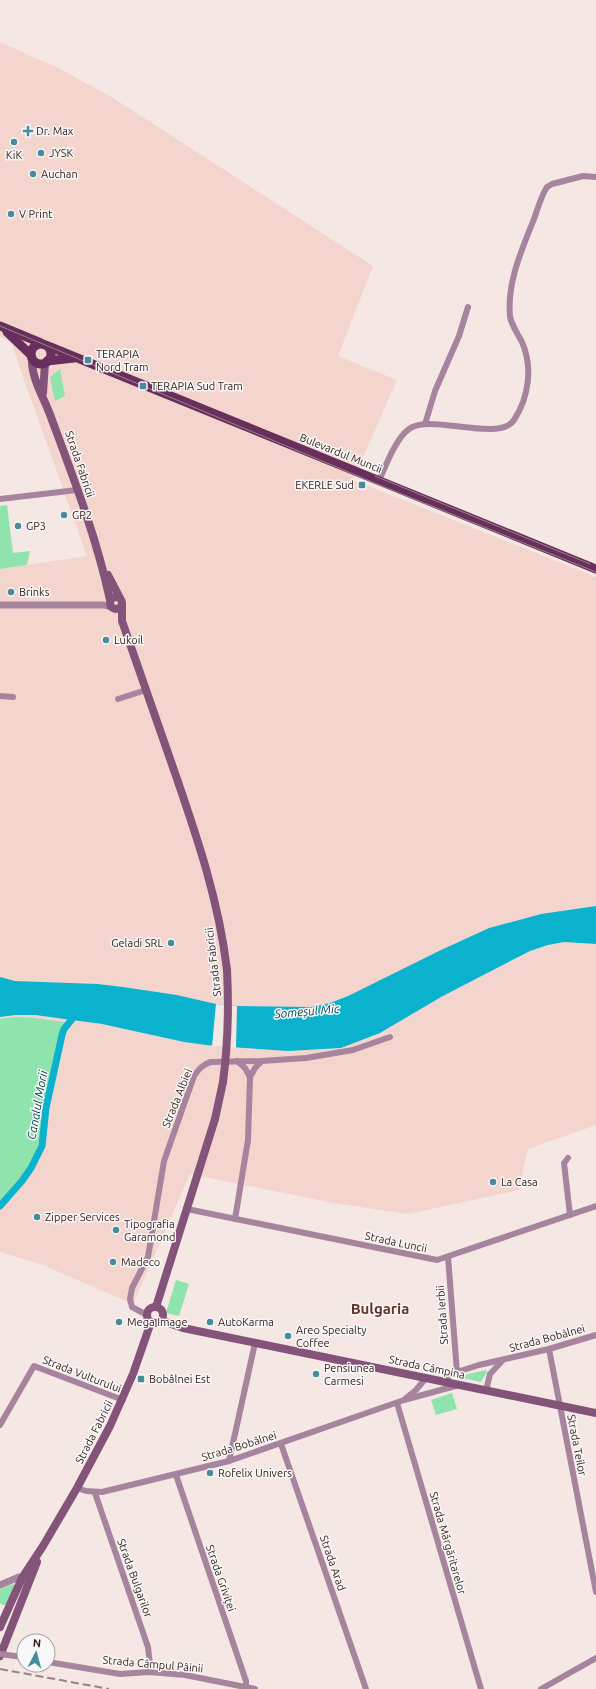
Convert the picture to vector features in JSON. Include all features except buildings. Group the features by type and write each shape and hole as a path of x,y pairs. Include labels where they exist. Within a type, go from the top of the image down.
{"main road":[{"name":"Bulevardul Muncii","path":"1,326 379,482 596,569"},
{"name":"Bulevardul Muncii","path":"1,326 32,357"},
{"path":"44,345 50,348 51,355 46,362 37,363 32,357 33,347 44,345"},
{"name":"Strada Fabricii","path":"32,357 32,366 36,382 42,394 77,490 102,565 110,605 122,619"},
{"name":"Bulevardul Muncii","path":"46,362 64,358 78,358"},
{"name":"Strada Fabricii","path":"42,394 46,362"},
{"name":"Strada Fabricii","path":"102,565 121,602 122,619 196,835 209,879 223,938 228,993 228,1028 223,1082 215,1119 156,1307"},
{"path":"110,605 117,609 121,602"},
{"path":"156,1307 163,1315 161,1320 156,1323 149,1319 150,1309 156,1307"},
{"name":"Strada Fabricii","path":"0,1628 2,1613 77,1488 123,1400 149,1319"},
{"name":"Strada Câmpina","path":"161,1320 173,1325 596,1413"},
{"name":"Strada Fabricii","path":"0,1655 43,1546"}],"street":[{"path":"379,482 402,436 410,428 425,424 472,428 501,428 506,427 514,421 527,390 528,374 524,347 511,319 512,279 514,270 544,192 552,184 589,176 596,177"},
{"path":"425,424 435,391 461,330 468,307"},
{"path":"0,499 77,490"},
{"path":"0,605 110,605"},
{"path":"118,699 146,690"},
{"path":"0,696 13,697"},
{"name":"Strada Albiei","path":"149,1319 132,1307 130,1295 136,1279 148,1257 164,1161 194,1076 198,1069 207,1063 295,1060 340,1053 390,1037"},
{"path":"237,1061 245,1068 250,1077"},
{"path":"235,1218 247,1147 250,1077 255,1068 262,1061"},
{"path":"568,1158 564,1163 570,1215"},
{"name":"Strada Luncii","path":"187,1209 432,1260 448,1257 596,1206"},
{"name":"Strada Ierbii","path":"448,1257 457,1372"},
{"name":"Strada Bobâlnei","path":"441,1381 457,1372 479,1364 503,1360 596,1335"},
{"path":"229,1461 255,1342"},
{"name":"Strada Teilor","path":"549,1348 596,1592"},
{"name":"Strada Bobâlnei","path":"486,1391 490,1374 503,1360"},
{"name":"Strada Vulturului","path":"0,1425 34,1366 123,1400"},
{"name":"Strada Bobâlnei","path":"400,1401 416,1390 426,1378"},
{"name":"Strada Bobâlnei","path":"77,1488 94,1492 102,1492 229,1461 400,1401 460,1385"},
{"name":"Strada Mărgăritarelor","path":"400,1401 481,1689"},
{"name":"Strada Arad","path":"281,1444 366,1689"},
{"name":"Strada Griviței","path":"176,1475 246,1682 246,1687"},
{"name":"Strada Bulgarilor","path":"94,1492 146,1640 150,1656 149,1672"},
{"path":"0,1585 16,1578 22,1578 26,1580 28,1586"},
{"path":"0,1655 16,1657"},
{"path":"541,1689 596,1658"},
{"name":"Strada Câmpul Pâinii","path":"56,1663 120,1674 149,1672 185,1675 255,1689"}],"shaded area":[{"path":"0,42 56,67 110,96 373,266 338,356 397,380 353,480 596,577 596,906 541,914 489,928 348,996 330,1003 312,1007 237,1006 216,1004 177,995 123,987 98,984 15,981 0,977 0,569 87,556 11,343 0,336"},
{"path":"564,942 596,944 596,1125 528,1149 519,1190 408,1214 333,1203 190,1174 133,1304 43,1265 0,1252 0,1017 35,1015 102,1024 184,1042 214,1046 288,1051 341,1048 380,1033 441,997 530,951"}],"green space":[{"path":"60,369 65,396 55,401 50,377"},
{"path":"7,505 13,553 30,551 27,565 0,569 0,506"},
{"path":"16,1017 64,1022 52,1065 43,1110 38,1148 25,1173 0,1201 0,1019"},
{"path":"176,1280 189,1284 179,1316 166,1313"},
{"path":"486,1370 487,1372 481,1382 463,1378 464,1375"},
{"path":"452,1393 457,1409 436,1415 431,1400"},
{"path":"13,1584 15,1586 6,1605 3,1605 0,1603 0,1589"}],"water":[{"name":"Someșul Mic","path":"596,906 596,944 564,942 530,951 441,997 380,1033 341,1048 288,1051 214,1046 184,1042 102,1024 35,1015 0,1017 0,977 15,981 98,984 123,987 177,995 216,1004 238,1006 312,1007 330,1003 348,996 489,928 541,914"}],"pier":[{"path":"216,1004 237,1006 236,1048 212,1046"}],"waterway":[{"name":"Canalul Morii","path":"0,1206 22,1181 31,1168 42,1146 46,1108 62,1035 64,1029 77,1013"}],"tram line":[{"path":"0,326 377,484 596,572"},
{"path":"375,476 590,564"}],"railway":[{"path":"0,1669 109,1689"}],"place":[{"name":"Dr. Max","path":"28,131"},
{"name":"KiK","path":"14,142"},
{"name":"JYSK","path":"41,153"},
{"name":"Auchan","path":"33,174"},
{"name":"V Print","path":"11,214"},
{"name":"TERAPIA Nord Tram","path":"88,360"},
{"name":"TERAPIA Sud Tram","path":"143,386"},
{"name":"EKERLE Sud","path":"362,485"},
{"name":"GP2","path":"64,515"},
{"name":"GP3","path":"18,526"},
{"name":"Brinks","path":"11,592"},
{"name":"Lukoil","path":"106,640"},
{"name":"Geladi SRL","path":"171,943"},
{"name":"La Casa","path":"493,1182"},
{"name":"Zipper Services","path":"37,1217"},
{"name":"Tipografia Garamond","path":"116,1230"},
{"name":"Madeco","path":"113,1262"},
{"name":"Mega Image","path":"119,1322"},
{"name":"AutoKarma","path":"210,1322"},
{"name":"Areo Specialty Coffee","path":"288,1336"},
{"name":"Pensiunea Carmesi","path":"316,1374"},
{"name":"Bobâlnei Est","path":"141,1379"},
{"name":"Rofelix Univers","path":"210,1473"}],"district":[{"name":"Bulgaria","path":"380,1308"}]}
